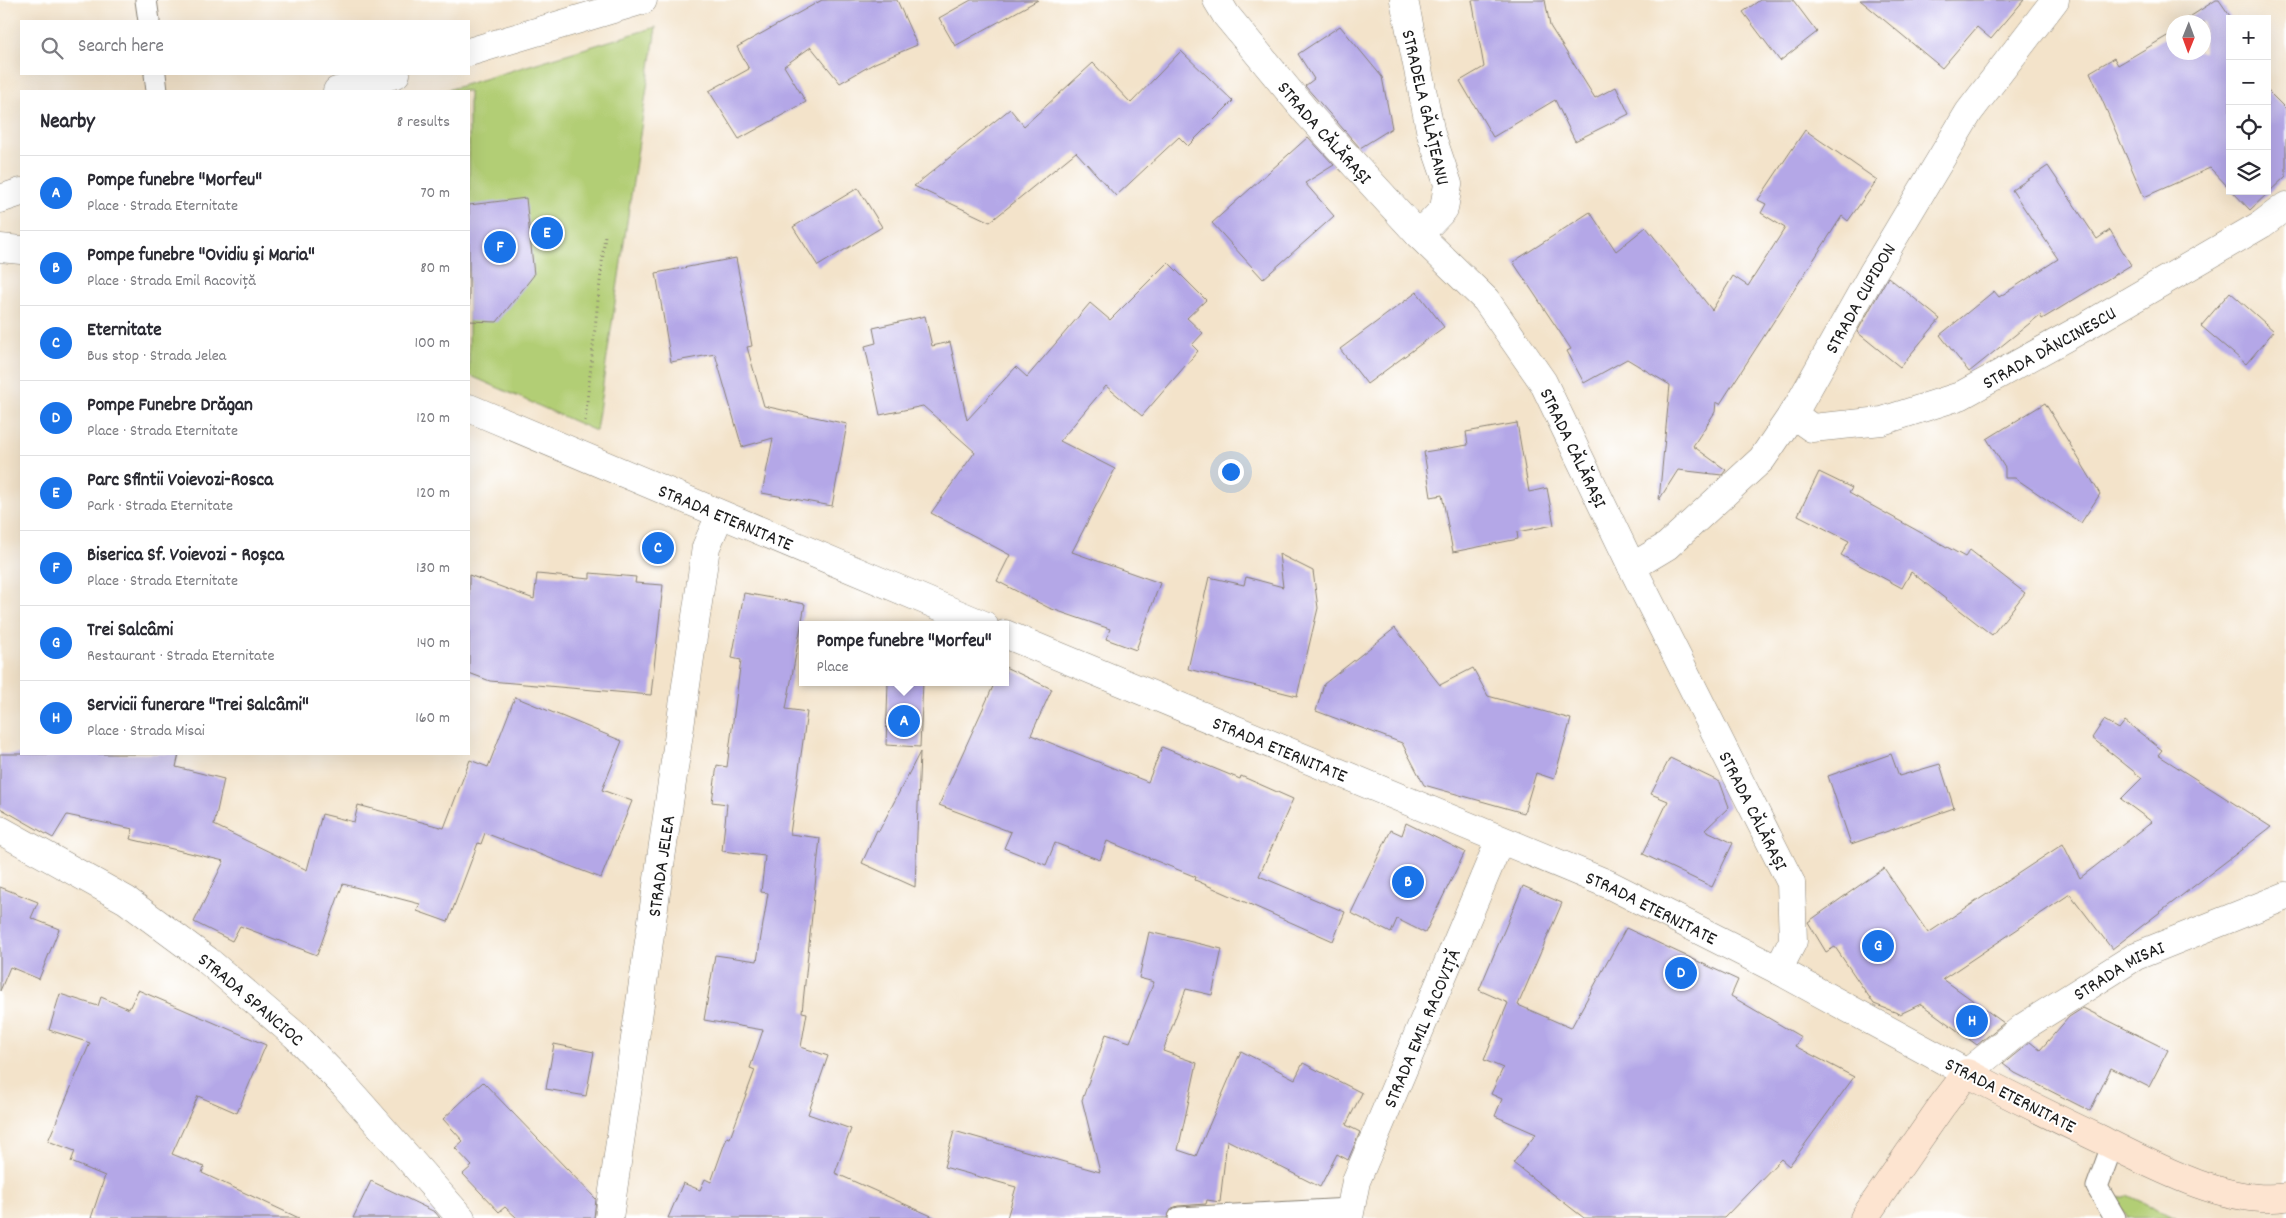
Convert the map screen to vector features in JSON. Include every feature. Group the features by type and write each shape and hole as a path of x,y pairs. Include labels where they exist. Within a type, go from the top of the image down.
{"main road":[{"name":"STRADA ETERNITATE","path":"1967,1073 2174,1175 2276,1205"},
{"path":"1864,1218 1941,1107 1967,1073"}],"street":[{"path":"470,52 643,0"},
{"name":"STRADA CĂLĂRAȘI","path":"1217,0 1226,15 1308,114 1419,235 1486,300 1543,382 1632,567 1791,883 1793,940 1778,970"},
{"name":"STRADELA GĂLĂȚEANU","path":"1404,0 1431,134 1448,184 1444,209 1419,235"},
{"name":"STRADA CUPIDON","path":"1632,567 1667,546 1762,459 1792,414 1872,274 1969,112 2056,0"},
{"path":"340,90 393,75"},
{"path":"0,199 20,192"},
{"name":"STRADA DĂNCINESCU","path":"1792,414 1812,428 1882,421 1960,396 2262,224 2286,206"},
{"path":"0,248 20,250"},
{"name":"STRADA ETERNITATE","path":"470,408 974,621"},
{"name":"STRADA JELEA","path":"609,1218 706,547 720,515"},
{"name":"STRADA ETERNITATE","path":"1009,636 1608,884 1778,970 1967,1073"},
{"name":"STRADA SPANCIOC","path":"0,830 126,900 207,960 301,1042 345,1086 462,1218"},
{"name":"STRADA EMIL RACOVIȚĂ","path":"1349,1213 1356,1181 1500,840"},
{"name":"STRADA MISAI","path":"1967,1073 2025,1026 2136,956 2286,896"}],"lane":[{"path":"146,0 149,20"},
{"path":"155,75 157,90"},
{"path":"2112,1146 2097,1187 2115,1218"},
{"path":"1179,1218 1349,1213"}],"path":[{"path":"575,453 584,434 605,235"}],"green space":[{"path":"656,27 596,431 470,375 470,90 447,90"},
{"path":"2127,1195 2176,1218 2128,1218 2116,1198"}],"building":[{"path":"822,0 897,0 917,45 875,63 840,83 811,47 784,66 806,102 739,139 709,91 749,69 737,47"},
{"path":"971,0 1038,0 955,46 939,18"},
{"path":"1472,0 1545,0 1550,26 1595,98 1616,87 1629,114 1575,141 1555,100 1493,137 1460,81 1484,67"},
{"path":"1760,0 1793,0 1817,32 1780,61 1743,12"},
{"path":"1860,0 2024,0 1991,39 1977,27 1942,68"},
{"path":"2219,0 2229,15 2226,15 2226,185 2210,168 2144,197 2090,72 2114,58 2118,65 2166,37 2166,60 2211,60 2211,15 2193,15"},
{"path":"1340,26 1382,77 1392,128 1360,148 1305,86 1314,79 1298,54"},
{"path":"1181,51 1233,101 1188,146 1179,137 1116,196 1076,152 990,222 914,186 1010,109 1024,126 1093,63 1131,103"},
{"path":"2271,94 2286,109 2286,176 2271,190"},
{"path":"1805,130 1877,180 1848,221 1842,216 1720,404 1716,402 1715,412 1693,446 1726,470 1722,475 1678,470 1659,500 1670,385 1627,359 1584,383 1567,351 1571,349 1513,262 1590,212 1616,251 1646,227 1712,310 1733,276 1748,286 1785,228 1761,213 1766,204 1758,200"},
{"path":"1308,137 1334,165 1305,183 1334,216 1263,279 1212,223"},
{"path":"2048,166 2097,239 2110,230 2131,265 2042,319 2040,315 1969,372 1940,335 1994,291 1999,297 2058,259 2012,190"},
{"path":"858,188 882,227 818,266 793,227"},
{"path":"2236,195 2266,195 2250,210"},
{"path":"526,198 534,275 497,322 470,321 470,205"},
{"path":"736,258 752,346 747,347 764,406 847,424 832,506 762,493 773,438 742,447 715,354 671,362 656,273"},
{"path":"1168,262 1206,300 1187,318 1203,333 1192,345 1198,351 1142,416 1106,386 1060,441 1115,469 1072,552 1160,583 1136,650 1106,639 1110,629 1049,608 997,581 1010,555 931,513 975,452 923,406 880,415 865,346 876,343 873,328 925,316 932,346 950,342 967,420 1016,367 1027,377 1090,303 1110,320"},
{"path":"1888,277 1940,319 1900,367 1857,332"},
{"path":"1417,292 1444,327 1367,384 1340,349"},
{"path":"2230,292 2274,331 2246,364 2201,326"},
{"path":"2045,403 2100,494 2081,523 2015,478 2005,478 2005,468 1987,439"},
{"path":"1517,423 1529,492 1547,488 1554,525 1517,532 1518,539 1453,552 1442,495 1431,497 1424,452 1468,445 1466,432"},
{"path":"1819,472 1852,488 1849,493 1965,557 1970,550 2025,593 1992,635 1911,572 1902,588 1841,555 1849,541 1798,515"},
{"path":"1279,554 1313,571 1318,608 1297,696 1188,669 1209,577 1244,585 1246,577 1283,587"},
{"path":"590,573 636,577 635,583 663,585 651,695 490,681 470,673 470,575 534,599 537,574 590,579"},
{"path":"744,593 805,604 802,621 799,621 799,637 786,709 807,712 790,834 820,838 802,1012 807,1013 801,1047 828,1056 808,1114 851,1129 835,1173 936,1218 668,1218 683,1183 700,1190 705,1179 711,1182 727,1137 730,1138 755,1070 750,1068 763,1030 704,1020 715,955 757,961 768,893 761,892 765,856 722,851 727,804 712,802 717,765 727,767 741,660 732,658"},
{"path":"1395,628 1440,685 1473,668 1488,696 1571,719 1554,779 1536,773 1524,813 1424,785 1402,743 1316,711 1324,684"},
{"path":"1009,669 1052,689 1031,735 1148,782 1162,747 1240,779 1241,776 1293,799 1259,876 1345,912 1333,941 1195,880 1196,877 1107,841 1100,860 1055,843 1046,865 1004,848 1011,832 939,805 993,686 1009,686"},
{"path":"888,686 923,686 920,747 886,745"},
{"path":"515,697 622,741 602,790 632,801 601,878 485,833 481,844 478,843 448,922 417,911 420,904 343,884 317,955 240,926 232,941 194,922 224,861 130,839 133,829 67,815 53,838 0,808 0,754 179,755 176,767 224,779 214,825 307,870 322,814 354,822 358,805 444,828 470,760 488,767"},
{"path":"2104,720 2119,729 2125,721 2162,750 2158,755 2271,827 2112,949 2070,894 1943,979 2004,1023 1977,1045 1921,1004 1900,1014 1874,1004 1835,947 1826,952 1808,922 1884,868 1928,933 2063,844 2080,878 2152,822 2121,799 2142,778 2092,738"},
{"path":"920,752 915,887 862,863 877,830 879,831"},
{"path":"1891,754 1899,776 1940,764 1954,808 1851,844 1828,776"},
{"path":"1670,758 1720,782 1729,807 1705,830 1733,843 1712,887 1643,854 1668,801 1651,794"},
{"path":"1406,823 1465,852 1425,933 1397,919 1391,933 1351,913 1391,830 1402,835"},
{"path":"1523,886 1562,903 1518,1005 1571,1028 1626,928 1738,980 1731,996 1801,1037 1795,1046 1854,1077 1789,1166 1781,1159 1724,1218 1584,1218 1513,1163 1536,1134 1495,1116 1502,1099 1491,1094 1503,1068 1484,1060 1508,1003 1479,990"},
{"path":"0,887 38,902 31,918 59,929 39,979 10,967 0,991"},
{"path":"1149,932 1222,949 1212,995 1186,989 1163,1051 1197,1063 1178,1150 1196,1156 1241,1051 1295,1079 1303,1063 1362,1093 1346,1125 1360,1132 1348,1160 1337,1154 1320,1187 1227,1140 1220,1202 1207,1200 1206,1204 1178,1206 1172,1208 1167,1218 1007,1218 1016,1187 944,1167 954,1131 1100,1172 1082,1100 1106,1034 1130,1042 1154,982 1139,978"},
{"path":"138,990 266,1045 237,1113 198,1096 172,1154 204,1167 202,1173 299,1218 91,1218 105,1176 71,1162 75,1151 48,1141 90,1043 49,1030 60,994 98,1006 101,997 129,1009"},
{"path":"2083,1008 2168,1050 2149,1087 2111,1068 2090,1111 2015,1073 2003,1064 2030,1042 2040,1050 2069,1017"},
{"path":"554,1044 594,1052 586,1096 546,1089"},
{"path":"483,1082 596,1199 594,1218 517,1218 505,1207 499,1212 463,1174 472,1166 455,1148 463,1141 443,1119"},
{"path":"371,1181 435,1212 440,1218 353,1218"}],"place":[{"name":"Parc Sfintii Voievozi-Rosca","path":"547,233"},
{"name":"Biserica Sf. Voievozi - Roșca","path":"500,247"},
{"name":"Eternitate","path":"658,548"},
{"name":"Pompe funebre \"Morfeu\"","path":"904,721"},
{"name":"Pompe funebre \"Ovidiu și Maria\"","path":"1408,882"},
{"name":"Trei Salcâmi","path":"1878,946"},
{"name":"Pompe Funebre Drăgan","path":"1681,973"},
{"name":"Servicii funerare \"Trei Salcâmi\"","path":"1972,1021"}]}
